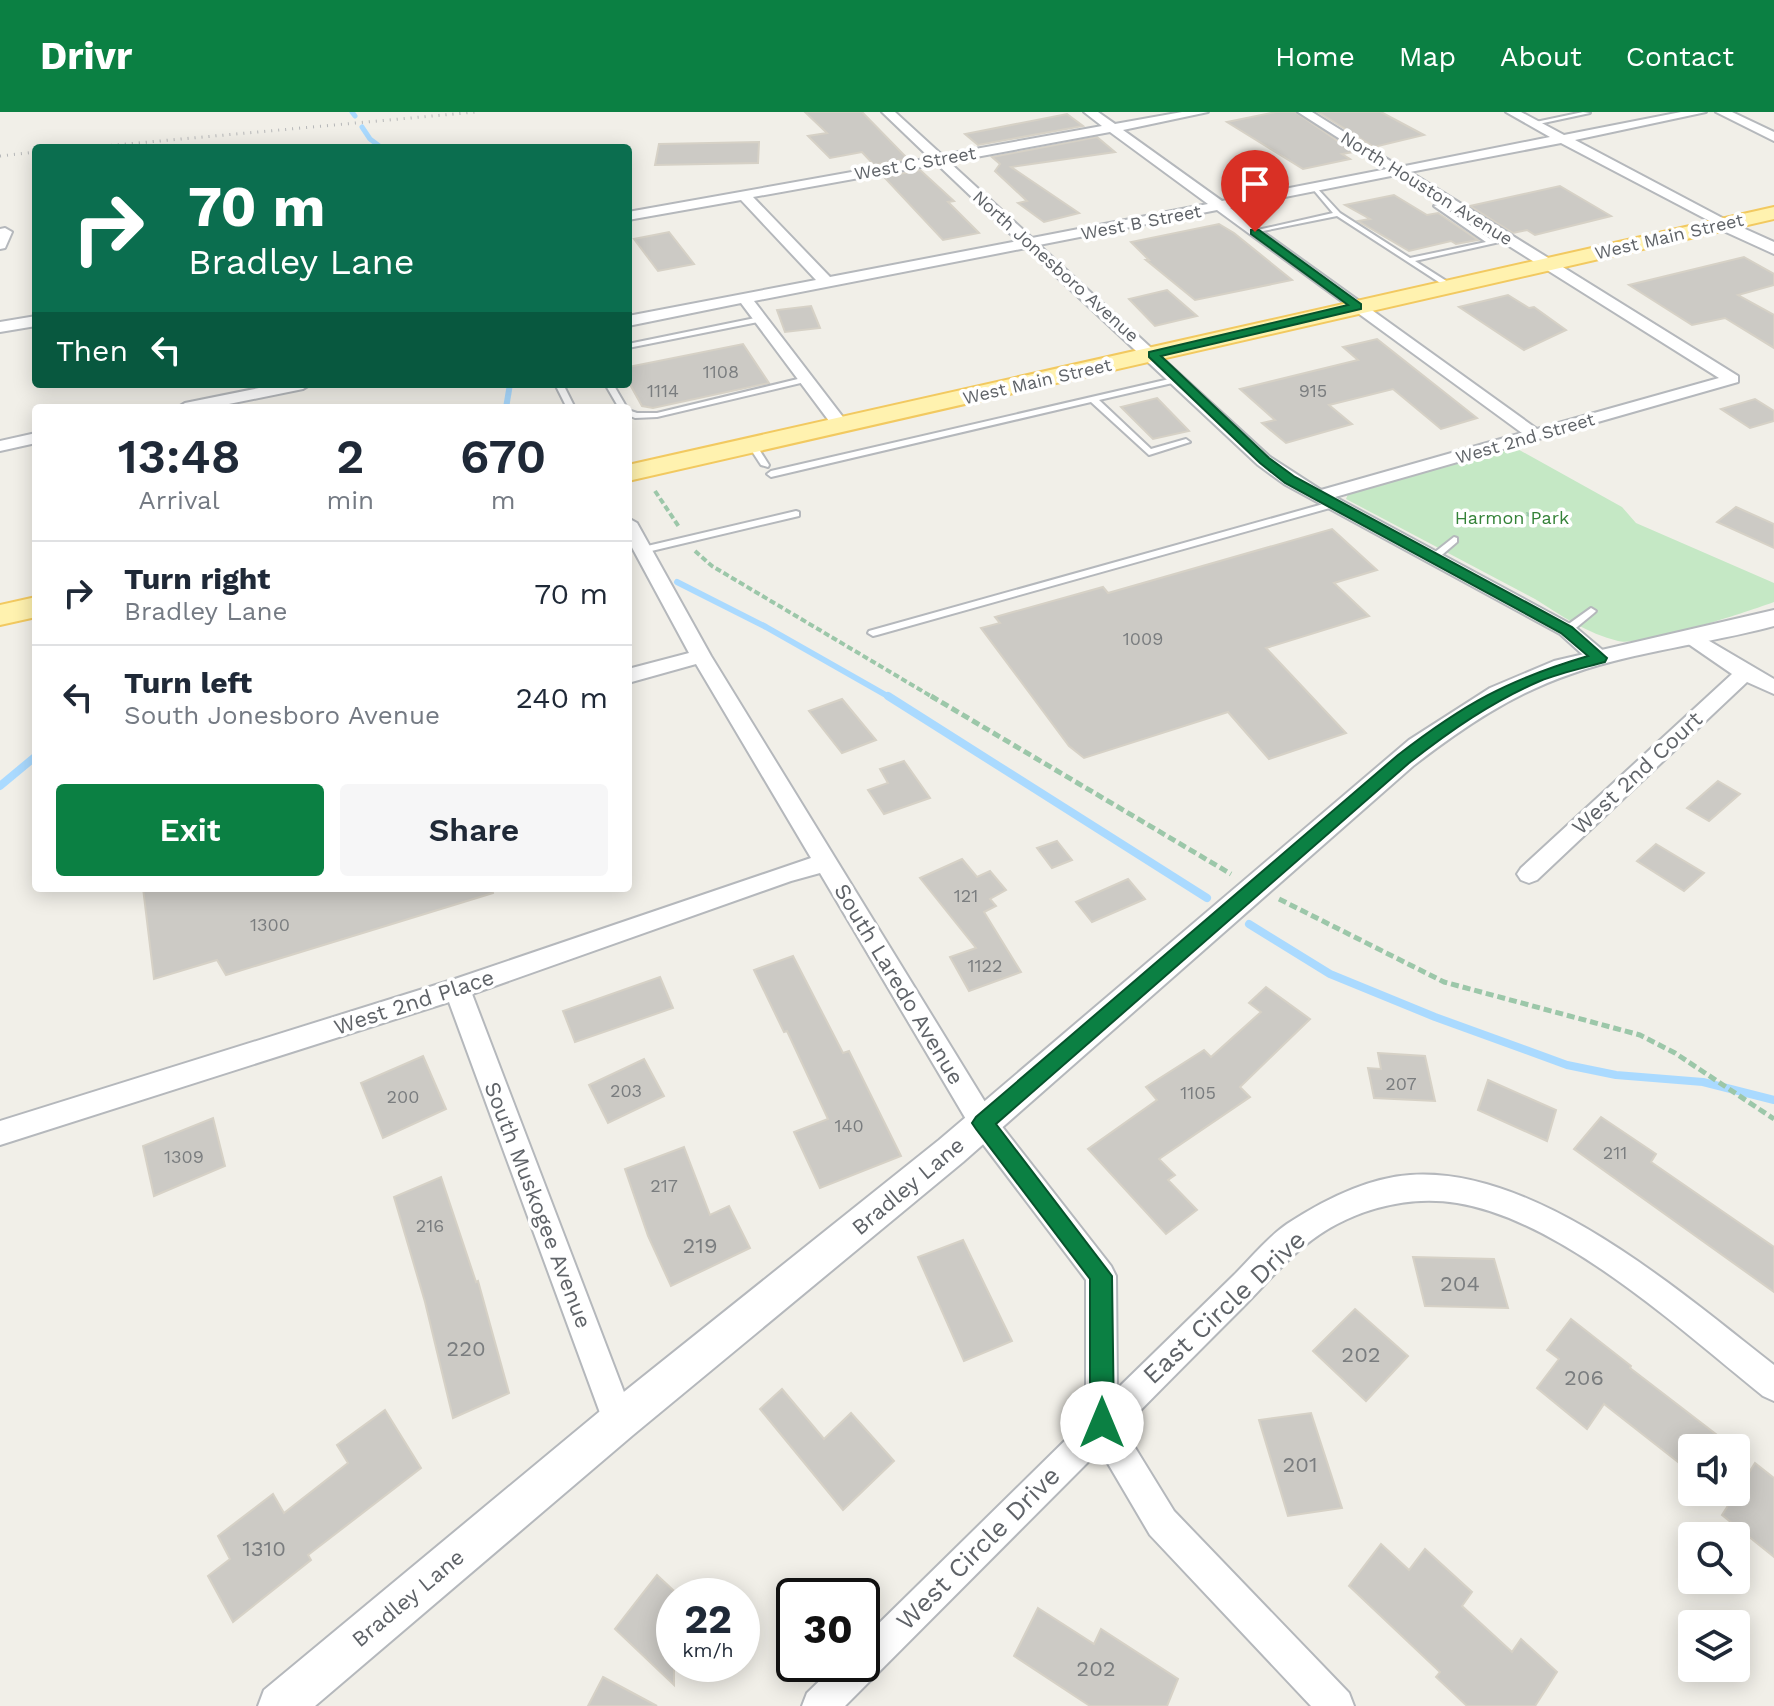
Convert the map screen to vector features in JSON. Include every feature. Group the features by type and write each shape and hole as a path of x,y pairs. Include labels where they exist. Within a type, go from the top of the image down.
{"main road":[{"name":"West Main Street","path":"632,472 763,461 841,425 1774,213"},
{"path":"0,615 32,608"}],"street":[{"name":"North Jonesboro Avenue","path":"888,112 1264,461 1326,500 1567,630 1599,658"},
{"path":"1090,112 1535,435"},
{"name":"West C Street","path":"632,215 1202,112"},
{"name":"North Houston Avenue","path":"1304,112 1732,379"},
{"path":"1512,112 1774,249"},
{"name":"West B Street","path":"632,320 1700,112"},
{"path":"1722,112 1774,137"},
{"path":"743,194 827,283"},
{"path":"745,299 841,425"},
{"path":"0,327 32,322"},
{"name":"West 2nd Street","path":"1326,500 1535,435 1732,379"},
{"path":"204,404 282,388"},
{"path":"271,390 276,404"},
{"path":"0,446 32,439"},
{"name":"South Laredo Avenue","path":"632,530 701,656 983,1123 1101,1276 1102,1423"},
{"name":"Bradley Lane","path":"280,1706 619,1421 983,1123 1403,759 1450,723 1537,676 1599,658 1774,618"},
{"path":"1694,638 1745,673 1774,687"},
{"path":"632,675 701,656"},
{"name":"West 2nd Court","path":"1529,874 1745,673"},
{"name":"West 2nd Place","path":"0,1133 457,989 787,873 826,863"},
{"name":"South Muskogee Avenue","path":"457,989 619,1421"},
{"name":"East Circle Drive","path":"1102,1423 1294,1236 1351,1202 1412,1188 1468,1191 1534,1217 1596,1249 1774,1385"},
{"path":"1102,1423 1162,1523 1336,1706"},
{"name":"West Circle Drive","path":"820,1706 1102,1423"}],"lane":[{"path":"1534,123 1587,113"},
{"path":"1315,188 1338,214 1448,286"},
{"path":"1451,203 1437,206 1492,243"},
{"path":"1255,232 1338,214"},
{"path":"1409,260 1510,239"},
{"path":"632,345 760,319"},
{"path":"632,414 657,415 806,379"},
{"path":"763,461 1093,399 1178,379"},
{"path":"1093,399 1149,452 1186,442"},
{"path":"873,633 1326,500"},
{"path":"643,550 796,514"},
{"path":"1433,558 1454,540"},
{"path":"1567,630 1591,611"}],"path":[{"path":"655,491 698,556 712,566 1255,887 1444,982 1640,1035 1667,1046 1774,1119"},
{"path":"1502,525 1527,514 1539,519"}],"green space":[{"name":"Harmon Park","path":"1514,447 1622,507 1636,523 1774,583 1774,602 1670,634 1618,641 1596,634 1346,499 1348,494"}],"building":[{"path":"805,112 862,112 908,159 874,165 862,152 830,158 808,136 827,133"},
{"path":"1276,112 1295,112 1354,152 1342,154 1350,159 1303,169 1227,122"},
{"path":"1318,112 1381,112 1424,135 1374,147"},
{"path":"1067,114 1083,126 978,145 965,134"},
{"path":"1097,137 1115,152 1011,167 1079,213 1044,222 1018,203 1027,201 995,171 1000,164 992,157"},
{"path":"759,142 758,163 655,165 659,144"},
{"path":"920,170 954,201 948,202 979,233 943,240 884,177"},
{"path":"1560,186 1611,216 1535,235 1527,230 1513,233 1470,206"},
{"path":"1394,195 1427,215 1438,213 1478,240 1456,244 1451,241 1409,251 1358,221 1370,219 1345,205"},
{"path":"1219,224 1292,280 1195,300 1146,260 1149,260 1131,242"},
{"path":"669,232 694,264 658,271 634,239"},
{"path":"1744,257 1774,274 1774,285 1738,295 1774,315 1774,348 1725,318 1692,325 1629,285"},
{"path":"1167,290 1197,316 1155,326 1129,299"},
{"path":"1508,295 1529,308 1534,307 1566,330 1524,350 1459,307"},
{"path":"811,306 820,328 785,332 777,310"},
{"path":"1377,339 1477,418 1441,429 1393,389 1329,405 1352,424 1286,443 1262,423 1275,420 1240,389 1358,360 1343,347"},
{"path":"743,344 769,383 653,408 642,406 632,388 632,366"},
{"path":"1157,398 1189,431 1153,439 1121,407"},
{"path":"1755,399 1774,411 1774,421 1750,428 1721,409"},
{"path":"1736,507 1774,524 1774,548 1717,522"},
{"path":"1332,529 1377,570 1334,583 1369,616 1266,648 1346,733 1269,759 1228,712 1084,758 1069,746 981,628 1000,623 995,617 1103,587 1108,593"},
{"path":"842,699 876,740 842,753 809,711"},
{"path":"904,761 930,798 884,814 868,790 888,783 880,769"},
{"path":"1718,781 1740,794 1709,821 1687,808"},
{"path":"1057,841 1072,860 1052,868 1037,848"},
{"path":"1656,844 1704,873 1684,891 1637,861"},
{"path":"962,859 977,877 990,871 1006,890 990,899 996,906 984,912 1021,972 969,991 950,957 976,948 920,878"},
{"path":"1128,879 1145,899 1092,922 1076,902"},
{"path":"143,892 493,892 226,975 217,960 154,979"},
{"path":"793,956 843,1053 849,1051 901,1156 820,1188 794,1132 828,1119 787,1031 784,1032 754,970"},
{"path":"660,977 673,1008 575,1042 563,1011"},
{"path":"1266,987 1310,1019 1240,1087 1250,1097 1159,1159 1175,1175 1168,1180 1197,1210 1166,1234 1088,1149 1157,1100 1146,1087 1204,1050 1211,1057 1261,1012 1249,1003"},
{"path":"1378,1053 1425,1056 1435,1101 1374,1098 1368,1068 1381,1069"},
{"path":"423,1056 446,1109 383,1138 361,1083"},
{"path":"644,1059 664,1096 608,1123 589,1085"},
{"path":"1488,1080 1556,1110 1547,1141 1478,1110"},
{"path":"1601,1117 1656,1154 1651,1162 1774,1247 1774,1292 1574,1149"},
{"path":"213,1118 225,1166 154,1196 143,1146"},
{"path":"684,1147 710,1215 729,1206 750,1248 671,1286 648,1236 625,1169"},
{"path":"441,1177 478,1281 509,1393 453,1418 425,1302 394,1197"},
{"path":"963,1240 1012,1341 964,1361 918,1257"},
{"path":"1413,1257 1494,1259 1508,1308 1425,1306"},
{"path":"1355,1309 1408,1356 1366,1401 1313,1351"},
{"path":"1571,1319 1716,1434 1678,1434 1678,1462 1604,1404 1587,1429 1537,1388 1559,1359 1547,1350"},
{"path":"782,1389 824,1439 851,1413 894,1461 843,1510 760,1409"},
{"path":"385,1410 421,1468 308,1555 311,1560 233,1622 208,1576 230,1559 218,1536 273,1494 284,1513 348,1463 337,1445"},
{"path":"1311,1413 1342,1508 1288,1516 1259,1420"},
{"path":"1755,1463 1774,1478 1774,1557 1750,1538 1750,1522 1731,1522 1722,1515 1728,1506 1750,1506 1750,1471"},
{"path":"1381,1544 1409,1570 1425,1549 1472,1592 1462,1606 1512,1652 1521,1639 1557,1672 1535,1706 1467,1706 1436,1677 1440,1672 1349,1586"},
{"path":"657,1575 660,1578 656,1578 656,1668 615,1629"},
{"path":"1038,1608 1094,1644 1101,1629 1178,1679 1167,1706 1090,1706 1014,1656"},
{"path":"603,1677 657,1706 588,1706"}],"waterway":[{"path":"352,112 355,116"},
{"path":"362,127 377,144"},
{"path":"507,404 509,388"},
{"path":"677,582 766,627 891,698"},
{"path":"888,696 1207,898"},
{"path":"0,786 32,759"},
{"path":"1249,924 1330,974 1435,1017 1567,1065 1616,1075 1703,1082 1774,1100"}],"railway":[{"path":"127,144 476,112"},
{"path":"0,156 32,152"}],"route":[{"path":"1102,1423 1101,1276 983,1123 1403,759 1450,723 1537,676 1599,658 1567,630 1290,480 1264,461 1153,355 1357,307 1255,232"}]}
